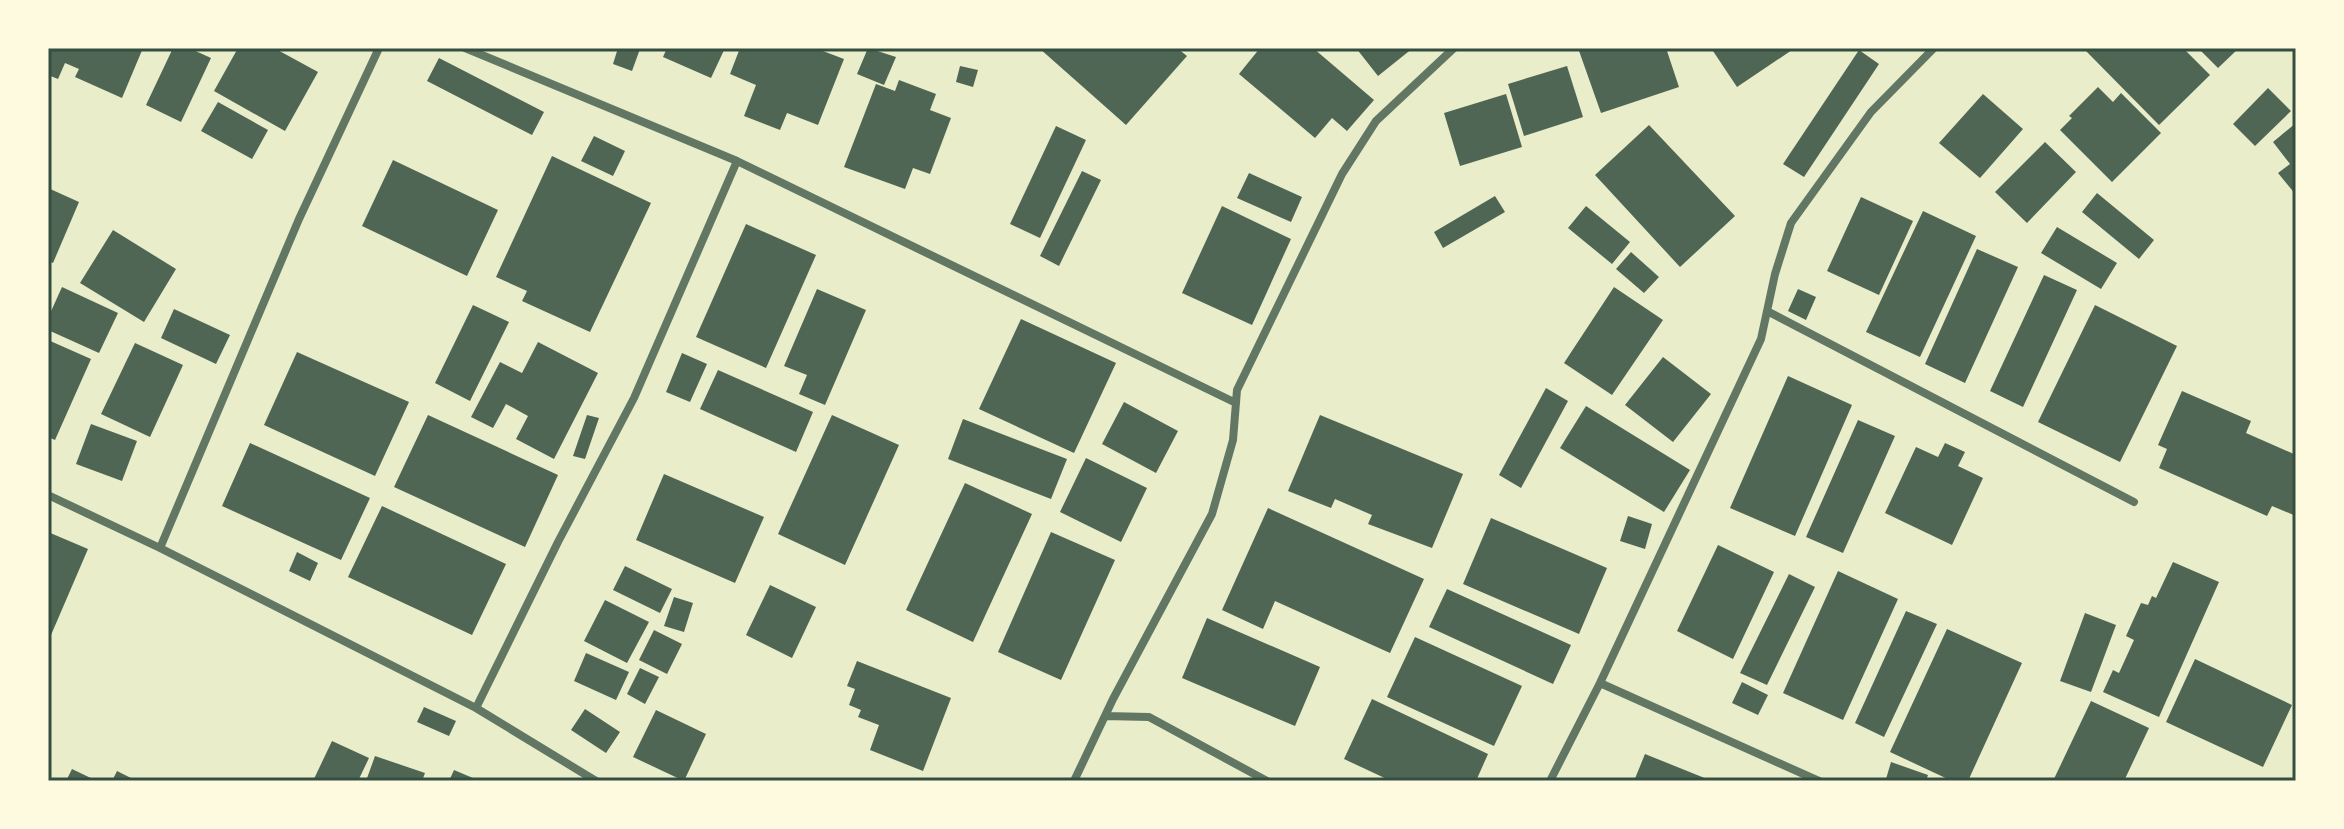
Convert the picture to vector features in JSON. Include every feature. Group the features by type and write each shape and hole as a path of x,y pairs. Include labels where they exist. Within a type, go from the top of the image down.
{"street":[{"path":"160,548 299,219 379,48"},
{"path":"465,48 737,161 1236,403"},
{"path":"1074,781 1212,514 1233,440 1237,390 1342,174 1376,121 1454,48"},
{"path":"1550,781 1600,683 1761,339 1775,274 1791,223 1871,112 1934,48"},
{"path":"476,708 634,398 737,161"},
{"path":"1767,311 2134,502"},
{"path":"48,495 160,548 476,708 596,781"},
{"path":"1600,683 1819,781"},
{"path":"1105,716 1149,717 1267,781"}],"building":[{"path":"48,48 143,48 122,98 75,77 79,69 65,63 58,79 48,75"},
{"path":"173,48 189,48 211,58 181,122 146,105"},
{"path":"238,48 274,48 318,72 285,131 214,91"},
{"path":"618,48 640,49 632,71 613,64"},
{"path":"667,48 725,48 711,78 663,57"},
{"path":"740,48 815,48 844,59 818,125 787,113 780,130 744,116 756,85 730,74"},
{"path":"868,48 896,57 884,85 857,74"},
{"path":"1039,48 1177,48 1187,56 1126,125"},
{"path":"1260,48 1313,48 1374,100 1347,131 1332,118 1315,138 1239,74"},
{"path":"1356,48 1413,48 1378,76"},
{"path":"1578,48 1666,48 1679,87 1601,113"},
{"path":"1711,48 1795,48 1737,87"},
{"path":"2089,48 2183,48 2210,75 2159,125 2086,51"},
{"path":"2198,48 2239,48 2218,68"},
{"path":"1859,50 1879,64 1804,177 1783,164"},
{"path":"439,58 544,112 532,135 427,81"},
{"path":"960,66 978,70 973,87 956,82"},
{"path":"1567,66 1583,117 1524,136 1508,84"},
{"path":"899,80 936,94 930,110 951,118 930,174 913,168 905,189 844,167 876,84 895,91"},
{"path":"2098,87 2113,102 2121,93 2161,133 2112,182 2060,130 2072,118 2069,116"},
{"path":"2268,88 2291,111 2255,146 2233,124"},
{"path":"1506,94 1522,147 1460,166 1444,113"},
{"path":"1983,94 2023,129 1980,178 1939,143"},
{"path":"218,102 268,130 252,159 201,131"},
{"path":"2296,123 2296,195 2278,173 2290,164 2273,142"},
{"path":"1649,125 1735,216 1680,267 1595,175"},
{"path":"1056,126 1086,140 1040,238 1010,224"},
{"path":"594,136 625,151 613,176 581,161"},
{"path":"2045,142 2076,172 2027,223 1995,192"},
{"path":"552,156 651,203 590,332 522,301 527,291 496,277"},
{"path":"393,160 498,210 467,276 362,226"},
{"path":"1082,171 1101,180 1059,266 1040,256"},
{"path":"1249,173 1302,197 1291,222 1237,198"},
{"path":"48,188 79,202 53,263 48,261"},
{"path":"2097,193 2154,240 2139,259 2082,212"},
{"path":"1495,196 1505,212 1443,248 1434,232"},
{"path":"1861,197 1913,221 1879,295 1827,271"},
{"path":"1222,206 1291,239 1252,325 1182,293"},
{"path":"1586,206 1630,242 1612,264 1568,228"},
{"path":"1923,211 1976,236 1920,357 1866,332"},
{"path":"746,224 816,255 766,368 696,337"},
{"path":"2057,227 2117,263 2101,289 2041,253"},
{"path":"113,230 176,269 144,322 80,283"},
{"path":"1977,249 2018,267 1965,383 1925,364"},
{"path":"1631,252 1659,277 1644,293 1616,269"},
{"path":"2044,275 2077,290 2023,407 1990,391"},
{"path":"62,287 118,313 99,353 48,330 48,318"},
{"path":"1614,287 1663,320 1612,395 1564,363"},
{"path":"817,289 866,310 825,405 799,394 807,375 784,366"},
{"path":"1798,289 1816,297 1806,320 1788,311"},
{"path":"473,305 509,322 470,401 435,383"},
{"path":"2095,305 2177,346 2120,462 2038,422"},
{"path":"174,309 230,335 216,364 161,338"},
{"path":"1021,319 1116,363 1074,453 979,409"},
{"path":"48,340 91,359 55,440 48,437"},
{"path":"538,342 598,373 554,459 516,439 528,416 506,404 493,428 471,417 500,362 522,373"},
{"path":"135,343 183,365 150,437 101,414"},
{"path":"297,352 409,402 375,476 264,425"},
{"path":"682,353 707,364 690,402 666,392"},
{"path":"1663,357 1711,394 1673,442 1625,405"},
{"path":"718,370 813,412 796,452 700,409"},
{"path":"1788,376 1852,405 1795,536 1730,508"},
{"path":"1546,388 1568,401 1521,488 1499,475"},
{"path":"2182,391 2251,421 2246,433 2296,455 2296,516 2272,506 2267,516 2159,468 2167,449 2158,445"},
{"path":"1124,402 1178,431 1156,473 1102,444"},
{"path":"1586,406 1690,470 1664,512 1560,448"},
{"path":"428,415 558,475 525,547 394,487"},
{"path":"587,415 599,418 585,459 573,456"},
{"path":"832,415 899,445 845,565 778,534"},
{"path":"1320,415 1463,474 1432,548 1368,524 1372,515 1335,499 1331,508 1288,491"},
{"path":"963,419 1067,459 1051,499 948,459"},
{"path":"1858,420 1895,436 1843,553 1806,537"},
{"path":"91,424 137,441 122,481 76,464"},
{"path":"250,443 370,498 341,560 222,506"},
{"path":"1945,443 1965,452 1958,466 1983,478 1952,545 1885,513 1916,447 1938,457"},
{"path":"1086,458 1147,488 1121,542 1060,512"},
{"path":"664,474 764,517 735,583 636,540"},
{"path":"965,483 1032,514 973,642 906,610"},
{"path":"382,506 506,564 472,635 348,577"},
{"path":"1268,508 1424,579 1390,653 1275,601 1263,629 1222,610"},
{"path":"1628,516 1652,524 1645,549 1620,541"},
{"path":"1491,518 1607,568 1579,634 1463,584"},
{"path":"48,532 88,549 48,642"},
{"path":"1051,532 1115,560 1061,680 998,652"},
{"path":"1718,545 1774,572 1733,659 1677,631"},
{"path":"297,552 318,563 310,581 289,571"},
{"path":"2173,562 2219,582 2159,717 2103,692 2113,670 2119,673 2134,640 2126,636 2141,603 2148,605 2152,596 2156,598"},
{"path":"625,566 672,589 660,613 613,590"},
{"path":"1838,571 1898,599 1843,720 1783,693"},
{"path":"1789,574 1815,587 1767,685 1740,673"},
{"path":"770,585 816,607 792,658 746,635"},
{"path":"1447,589 1571,645 1553,684 1429,627"},
{"path":"674,597 693,603 684,632 664,626"},
{"path":"605,600 649,622 627,663 584,641"},
{"path":"1906,611 1937,624 1884,737 1855,723"},
{"path":"2085,613 2116,625 2091,692 2060,681"},
{"path":"1207,618 1320,667 1295,726 1182,678"},
{"path":"1947,629 2022,663 1968,781 1952,781 1890,752"},
{"path":"654,630 682,644 667,674 639,660"},
{"path":"1415,637 1522,686 1494,746 1387,697"},
{"path":"586,653 629,672 616,700 574,681"},
{"path":"2195,659 2292,705 2263,767 2166,722"},
{"path":"857,661 951,698 923,771 870,750 879,725 858,717 861,710 849,705 855,689 847,686"},
{"path":"640,668 659,677 645,704 627,694"},
{"path":"1742,682 1768,695 1758,715 1732,703"},
{"path":"1372,699 1488,754 1476,781 1391,781 1344,759"},
{"path":"2091,701 2149,728 2124,781 2053,781"},
{"path":"424,707 456,721 449,736 417,722"},
{"path":"585,709 620,732 606,753 571,730"},
{"path":"656,710 706,734 684,781 633,757"},
{"path":"332,741 369,758 358,781 313,781"},
{"path":"1645,754 1712,781 1634,781"},
{"path":"375,756 425,773 422,781 366,781"},
{"path":"1891,762 1928,775 1926,781 1886,779"},
{"path":"72,769 97,781 66,781"},
{"path":"454,770 480,781 449,781"},
{"path":"117,771 137,781 112,781"}]}
